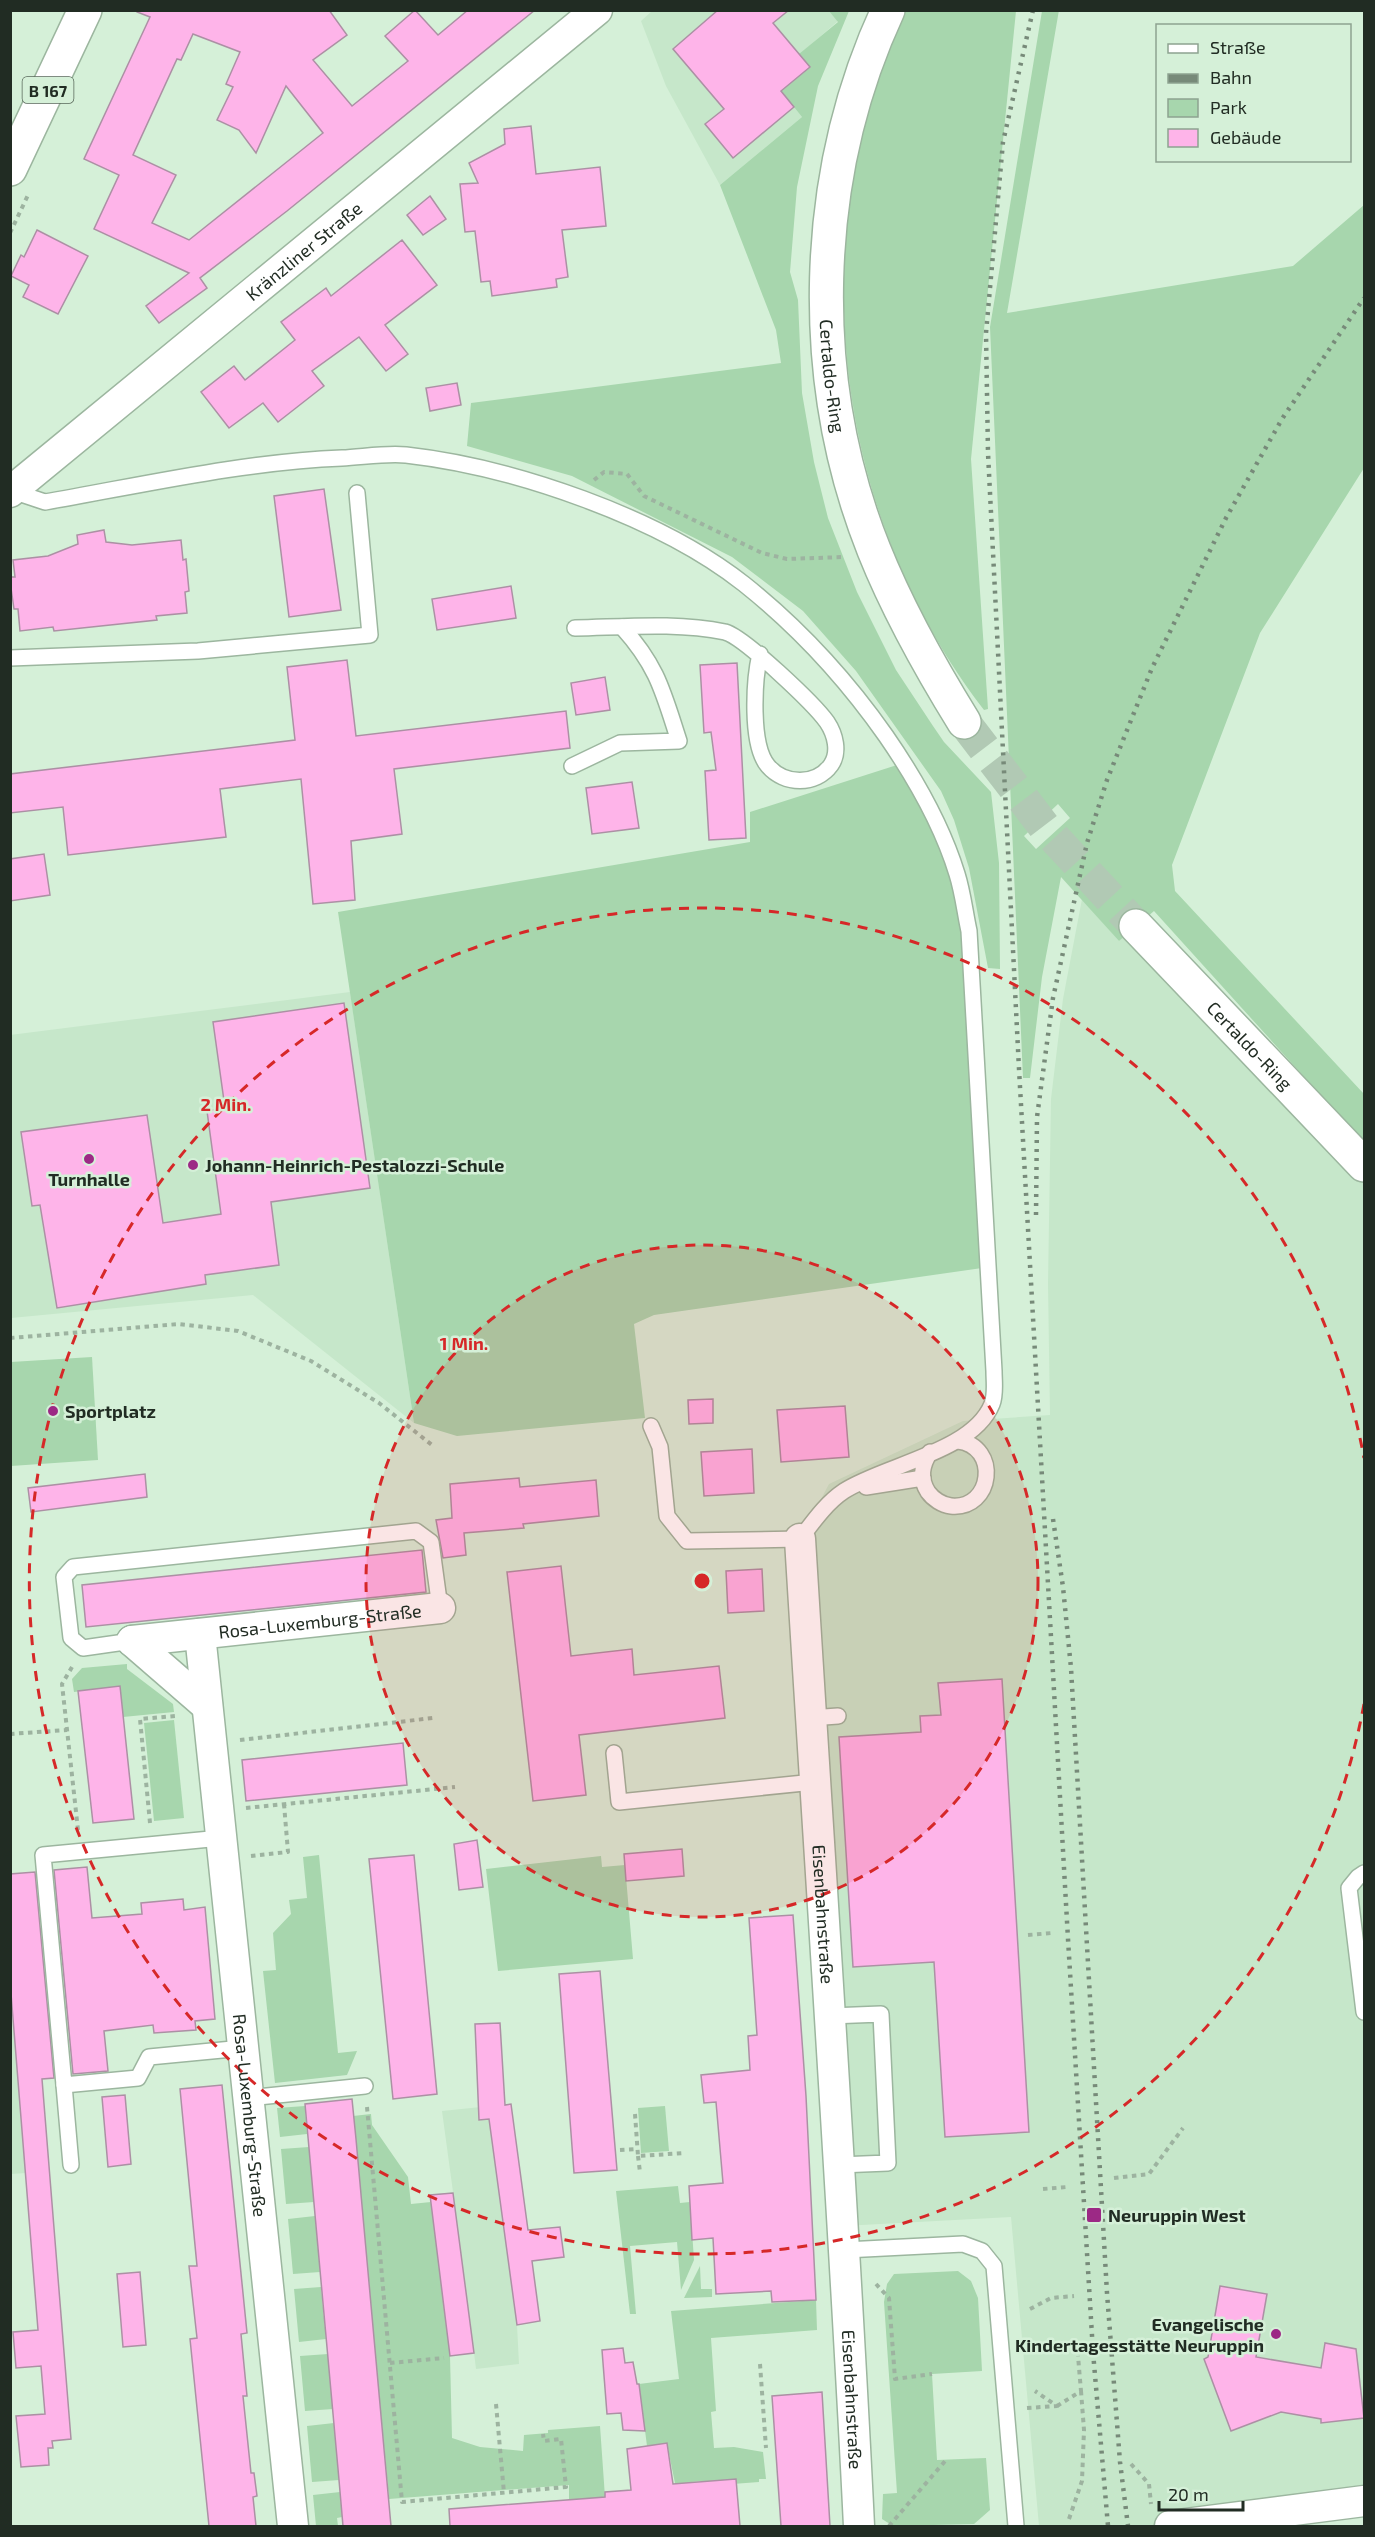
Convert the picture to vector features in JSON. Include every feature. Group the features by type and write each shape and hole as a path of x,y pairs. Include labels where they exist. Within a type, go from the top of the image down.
{"main road":[{"name":"B 167","path":"10,169 85,10"},
{"name":"Certaldo-Ring","path":"888,10 864,71 838,172 828,263 828,348 844,452 874,549 919,650 964,722"},
{"name":"Certaldo-Ring","path":"1136,926 1365,1165"}],"street":[{"name":"Kränzliner Straße","path":"11,491 597,10"},
{"name":"Eisenbahnstraße","path":"800,1539 824,1717 814,1782 845,2250 859,2526"},
{"name":"Rosa-Luxemburg-Straße","path":"132,1641 440,1608"},
{"name":"Rosa-Luxemburg-Straße","path":"200,1634 293,2526"},
{"path":"132,1641 207,1709"},
{"path":"1161,2520 1365,2501"}],"lane":[{"path":"11,491 45,502 286,460 404,455 470,466 520,478 574,496 676,541 743,583 793,627 867,709 894,748 917,784 950,856 957,874 969,931 995,1388 992,1404 979,1422 958,1441 844,1491 822,1510 800,1539 687,1541 667,1516 660,1447 651,1426"},
{"path":"10,658 198,651 370,635 357,493"},
{"path":"575,627 691,626 729,633 760,654 827,723 835,738 836,751 832,763 823,774 810,780 789,779 776,773 763,759 758,738 755,686 760,654"},
{"path":"572,766 620,743 679,741 655,670 641,648 622,627"},
{"path":"930,1452 924,1461 923,1478 929,1494 948,1506 959,1506 970,1502 979,1496 985,1486 988,1475 986,1463 981,1453 972,1446 958,1441"},
{"path":"844,1491 923,1478"},
{"path":"132,1641 83,1648 71,1638 64,1577 72,1567 416,1531 431,1542 440,1608"},
{"path":"614,1753 619,1802 814,1782"},
{"path":"71,2165 42,1855 221,1836"},
{"path":"1365,1873 1358,1877 1350,1888 1365,2012"},
{"path":"830,2016 881,2014 888,2163 839,2165"},
{"path":"64,2085 138,2078 149,2057 243,2048"},
{"path":"248,2098 365,2086"},
{"path":"845,2250 963,2244 982,2251 994,2266 1016,2526"}],"path":[{"path":"574,496 604,472 627,474 644,496 762,553 787,559 848,557"},
{"path":"10,1338 179,1324 238,1331 310,1361 379,1403 432,1445"},
{"path":"81,1851 62,1684 83,1648"},
{"path":"152,1845 140,1719 207,1709"},
{"path":"211,1743 433,1718"},
{"path":"10,1734 67,1730"},
{"path":"221,1836 284,1804 455,1787"},
{"path":"221,1836 288,1852 284,1804"},
{"path":"1028,1935 1052,1933"},
{"path":"365,2086 402,2502 566,2487 561,2439 544,2441 543,2434"},
{"path":"634,2114 640,2172"},
{"path":"1114,2178 1149,2174 1183,2128"},
{"path":"620,2150 638,2149"},
{"path":"639,2156 685,2152"},
{"path":"1043,2189 1067,2187"},
{"path":"845,2250 889,2298 895,2379 932,2374"},
{"path":"1030,2309 1051,2298 1074,2296"},
{"path":"1070,2519 1082,2481 1084,2430 1078,2356"},
{"path":"390,2363 444,2358"},
{"path":"760,2364 766,2448"},
{"path":"1057,2406 1081,2391"},
{"path":"496,2404 504,2493"},
{"path":"889,2526 946,2460"},
{"path":"1131,2464 1149,2484 1161,2520"}],"shaded area":[{"path":"829,10 838,21 800,54 810,67 781,91 802,117 720,185 666,86 641,21 652,11"},
{"path":"1082,899 1119,941 1136,925 1364,1165 1364,2501 1170,2526 1039,2526 1011,2217 843,2226 800,1539 829,1484 963,1421 1050,1415 1048,1284 1051,1099 1063,999"},
{"name":"Johann-Heinrich-Pestalozzi-Schule","path":"350,992 414,1423 253,1295 11,1318 10,1035"},
{"path":"10,1981 26,2173 11,2174 10,2174"},
{"path":"511,2104 540,2321 517,2325 519,2364 476,2369 474,2353 450,2356 430,2195 453,2192 442,2111"}],"green space":[{"path":"1059,10 1007,313 1293,266 1364,205 1364,468 1260,633 1172,865 1175,891 1364,1094 1364,1143 1154,911 1119,941 1061,877 1042,977 1030,1078 1023,1078 990,327 1042,11","holes":["1058,804 1070,818 1036,849 1024,836"]},
{"path":"829,11 849,11 818,86 797,187 790,272 798,300 802,393 814,462 828,518 857,592 896,670 944,742 991,792 999,863 1000,969 988,968 969,868 954,820 941,791 856,671 803,611 732,557 572,476 467,446 471,403 781,363 776,330 720,185 802,117 781,91 810,67 799,54 838,22"},
{"path":"905,11 1016,11 971,459 988,709 984,710 941,647 906,581 879,512 860,441 848,368 844,293 848,218 859,143 873,92"},
{"path":"897,765 934,832 952,876 964,932 982,1268 654,1315 634,1324 645,1418 457,1436 414,1423 338,912 750,842 750,812"},
{"name":"Sportplatz","path":"92,1357 98,1460 11,1466 11,1362"},
{"path":"127,1664 127,1669 173,1704 174,1712 123,1717 120,1686 74,1692 72,1679 82,1668"},
{"path":"174,1720 184,1818 154,1821 144,1723"},
{"path":"319,1855 338,2053 357,2051 347,2075 275,2083 263,1971 276,1970 273,1933 291,1914 289,1900 307,1898 303,1857"},
{"path":"601,1856 602,1867 625,1865 633,1959 498,1971 486,1869"},
{"path":"305,2106 307,2134 280,2137 277,2108"},
{"path":"665,2106 669,2151 641,2153 638,2108"},
{"path":"371,2114 372,2125 408,2177 411,2204 431,2202 450,2356 452,2438 480,2447 523,2451 524,2435 548,2433 548,2430 600,2426 605,2497 569,2500 569,2485 389,2499 353,2116"},
{"path":"309,2147 314,2202 286,2204 281,2149"},
{"path":"678,2186 680,2203 690,2202 694,2260 681,2290 677,2242 630,2246 636,2314 630,2314 616,2191"},
{"path":"315,2216 320,2272 293,2274 288,2219"},
{"path":"700,2266 701,2289 712,2289 712,2297 684,2298"},
{"path":"958,2271 971,2281 978,2298 982,2371 932,2374 937,2460 986,2458 990,2510 974,2524 893,2526 882,2519 883,2494 897,2493 884,2302 887,2284 894,2274"},
{"path":"321,2287 326,2339 299,2342 294,2289"},
{"path":"816,2300 817,2330 711,2338 716,2411 711,2412 714,2448 734,2447 763,2452 766,2479 759,2479 759,2482 706,2486 705,2481 691,2482 691,2487 676,2488 667,2444 647,2446 639,2384 679,2379 671,2311"},
{"path":"328,2354 333,2409 305,2411 300,2356"},
{"path":"334,2423 339,2480 312,2482 307,2426"},
{"path":"340,2492 342,2517 337,2518 338,2526 316,2526 313,2495"}],"building":[{"path":"137,10 329,10 347,35 313,60 352,106 408,61 385,36 415,10 438,35 468,10 535,10 287,211 200,278 207,288 159,323 146,306 189,273 94,229 119,175 84,159 150,17","holes":["193,34 240,52 226,84 233,87 217,120 239,130 256,153 286,86 323,133 189,240 152,223 176,175 133,155 177,59 181,60"]},
{"path":"718,10 789,10 773,23 810,67 781,91 794,107 733,158 705,124 724,109 673,49"},
{"path":"531,126 536,174 600,167 606,226 562,230 568,277 556,279 557,287 492,296 490,281 481,282 475,231 465,232 460,184 478,183 469,163 505,144 504,129"},
{"path":"430,196 446,219 423,235 407,215"},
{"path":"37,230 88,256 58,314 23,297 29,285 11,276 21,255 24,257"},
{"path":"402,240 437,285 385,325 408,354 386,371 359,337 312,371 324,386 278,422 263,403 229,428 201,392 234,366 245,380 295,340 281,322 326,288 331,296"},
{"path":"457,383 461,405 430,411 426,388"},
{"path":"324,489 341,610 289,617 274,496"},
{"path":"104,530 106,542 132,545 181,540 183,560 186,559 189,591 185,592 187,613 156,616 157,620 54,631 53,627 20,631 18,609 14,609 10,581 10,577 15,577 13,560 48,556 78,544 77,535"},
{"path":"511,586 516,618 437,630 432,599"},
{"path":"347,660 356,736 566,711 570,748 394,769 402,834 351,841 355,900 313,904 301,779 220,789 226,837 68,855 63,807 10,813 10,774 295,740 287,667"},
{"path":"737,663 746,838 709,840 705,771 716,770 711,732 704,733 700,665"},
{"path":"605,677 610,710 576,715 571,683"},
{"path":"632,782 639,828 592,834 586,788"},
{"path":"44,854 50,895 10,901 10,859"},
{"path":"344,1003 370,1188 271,1202 279,1265 205,1275 206,1284 57,1308 40,1205 32,1206 21,1132 147,1115 163,1223 221,1214 207,1111 225,1108 213,1022"},
{"path":"713,1399 713,1423 689,1424 688,1400"},
{"path":"845,1406 849,1457 781,1462 777,1410"},
{"path":"752,1449 754,1493 704,1496 701,1452"},
{"path":"145,1474 147,1497 31,1512 28,1488"},
{"path":"519,1478 520,1487 596,1480 599,1516 523,1524 524,1528 464,1533 466,1555 443,1558 436,1520 452,1518 450,1484"},
{"path":"422,1550 426,1592 86,1627 82,1585"},
{"path":"561,1566 571,1656 632,1649 634,1675 719,1666 725,1718 579,1735 586,1795 533,1801 507,1572"},
{"path":"762,1569 764,1611 728,1613 726,1571"},
{"path":"1002,1679 1029,2132 945,2137 934,1962 853,1967 839,1737 921,1732 920,1716 941,1715 938,1683"},
{"path":"120,1686 134,1819 93,1823 78,1691"},
{"path":"403,1743 407,1785 246,1801 242,1760"},
{"path":"477,1840 483,1887 459,1890 454,1844"},
{"path":"682,1849 684,1876 626,1881 624,1854"},
{"path":"414,1855 437,2094 393,2099 369,1859"},
{"path":"87,1867 92,1918 142,1914 141,1903 183,1899 184,1910 205,1907 215,2019 195,2021 196,2030 154,2033 153,2025 104,2031 108,2071 73,2074 54,1870"},
{"path":"35,1872 54,2078 42,2079 71,2439 52,2441 53,2448 48,2448 49,2465 21,2467 16,2416 45,2414 41,2366 16,2368 13,2332 38,2330 10,1981 10,1874"},
{"path":"793,1915 806,2096 816,2300 772,2302 771,2291 716,2294 713,2238 692,2240 689,2186 723,2183 716,2102 704,2103 701,2075 750,2070 748,2036 757,2035 749,1918"},
{"path":"600,1971 617,2170 574,2173 559,1974"},
{"path":"500,2023 505,2105 511,2104 528,2230 560,2227 564,2257 532,2261 540,2321 517,2325 489,2119 479,2120 475,2024"},
{"path":"222,2085 247,2333 241,2334 247,2396 243,2396 251,2473 254,2473 257,2496 253,2497 256,2526 209,2526 190,2339 197,2338 189,2266 197,2266 180,2089"},
{"path":"125,2095 131,2164 108,2167 102,2097"},
{"path":"352,2099 391,2526 343,2526 305,2104"},
{"path":"453,2193 474,2353 450,2356 430,2195"},
{"path":"140,2272 146,2345 123,2347 117,2274"},
{"path":"1220,2286 1267,2294 1256,2357 1321,2368 1325,2343 1356,2349 1364,2418 1321,2423 1321,2419 1281,2412 1231,2431 1204,2359 1208,2357"},
{"path":"623,2348 625,2363 633,2362 637,2384 639,2384 645,2431 623,2430 621,2413 607,2414 602,2350"},
{"path":"822,2392 830,2526 781,2526 772,2396"},
{"path":"667,2443 673,2484 736,2479 740,2526 450,2526 449,2509 605,2497 605,2492 631,2490 627,2449"}],"tunnel":[{"path":"964,722 1046,829 1136,926"}],"railway":[{"path":"1033,10 1003,142 986,333 988,453 1019,1069 1068,1939 1093,2352 1108,2526"},
{"path":"1036,1215 1037,1117 1053,998 1087,843 1107,780 1152,668 1226,518 1282,419 1364,298"},
{"path":"1053,1519 1071,1668 1107,2293 1120,2462 1128,2526"}],"place":[{"name":"Turnhalle","path":"89,1159"},
{"name":"Johann-Heinrich-Pestalozzi-Schule","path":"193,1165"},
{"name":"Sportplatz","path":"53,1411"},
{"name":"Neuruppin West","path":"1094,2215"},
{"name":"Evangelische Kindertagesstätte Neuruppin","path":"1276,2334"}]}
